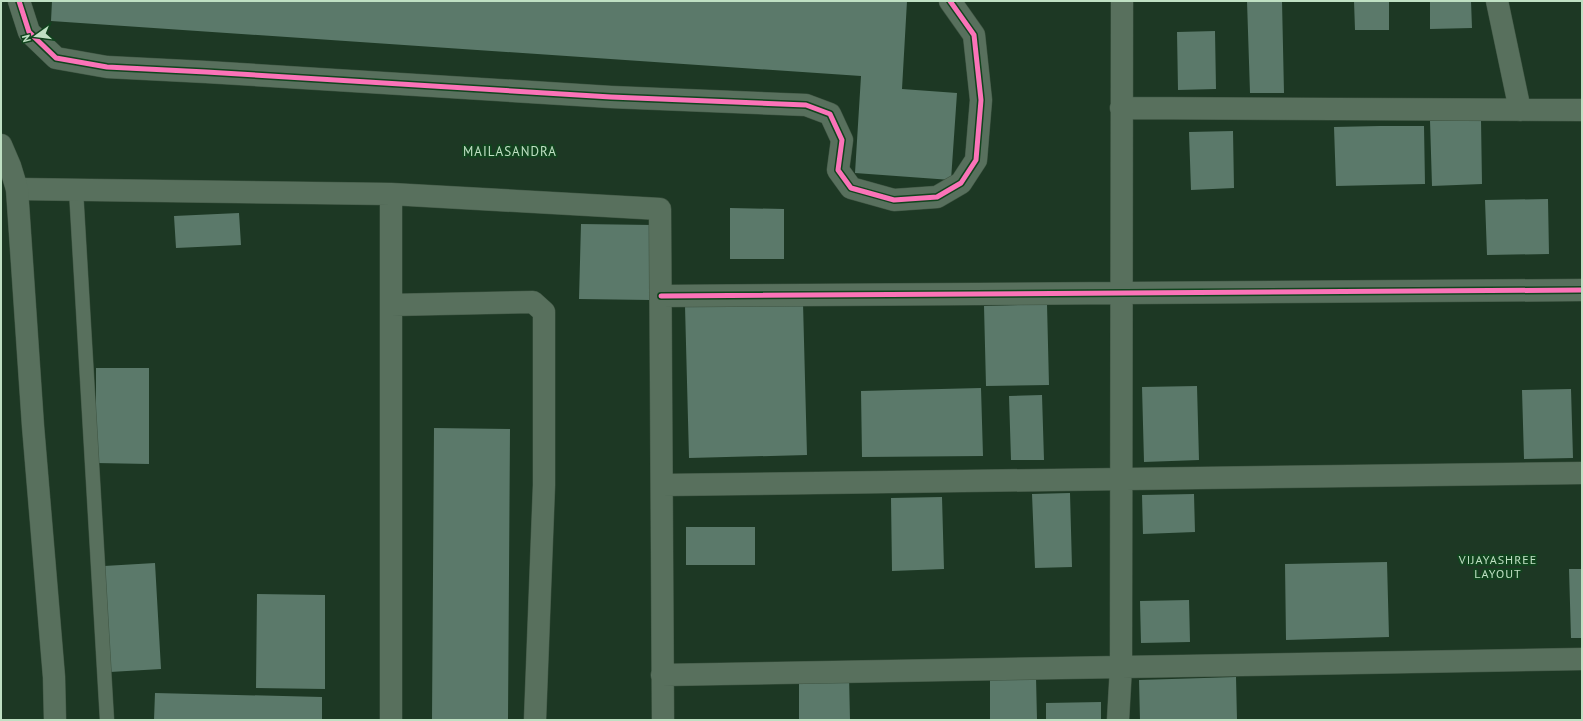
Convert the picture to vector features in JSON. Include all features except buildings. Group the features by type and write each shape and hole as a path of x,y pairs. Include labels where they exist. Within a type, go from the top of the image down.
{"street":[{"path":"19,1 29,32 56,58 106,67 611,97 806,105 830,114 842,140 838,170 851,188 894,200 938,197 961,183 976,160 981,100 974,35 950,1"},
{"path":"1118,720 1121,667 1120,293 1122,1"},
{"path":"1497,1 1520,110"},
{"path":"1121,108 1582,110"},
{"path":"1,145 10,166 17,189 34,433 54,678 55,720"},
{"path":"17,189 391,194 660,209 663,720"},
{"path":"391,194 391,720"},
{"path":"661,296 1582,290"},
{"path":"391,304 533,302 544,312 544,485 535,720"},
{"path":"662,485 1582,473"},
{"path":"662,675 1582,659"}],"lane":[{"path":"76,190 107,720"}],"cycle path":[{"path":"19,1 29,32 56,58 107,67 611,97 806,105 830,114 842,140 838,170 851,188 894,200 937,197 961,183 976,160 981,100 974,35 950,1"},
{"path":"661,296 1582,290"}],"district":[{"name":"MAILASANDRA","path":"510,151"},
{"name":"VIJAYASHREE LAYOUT","path":"1498,567"}]}
